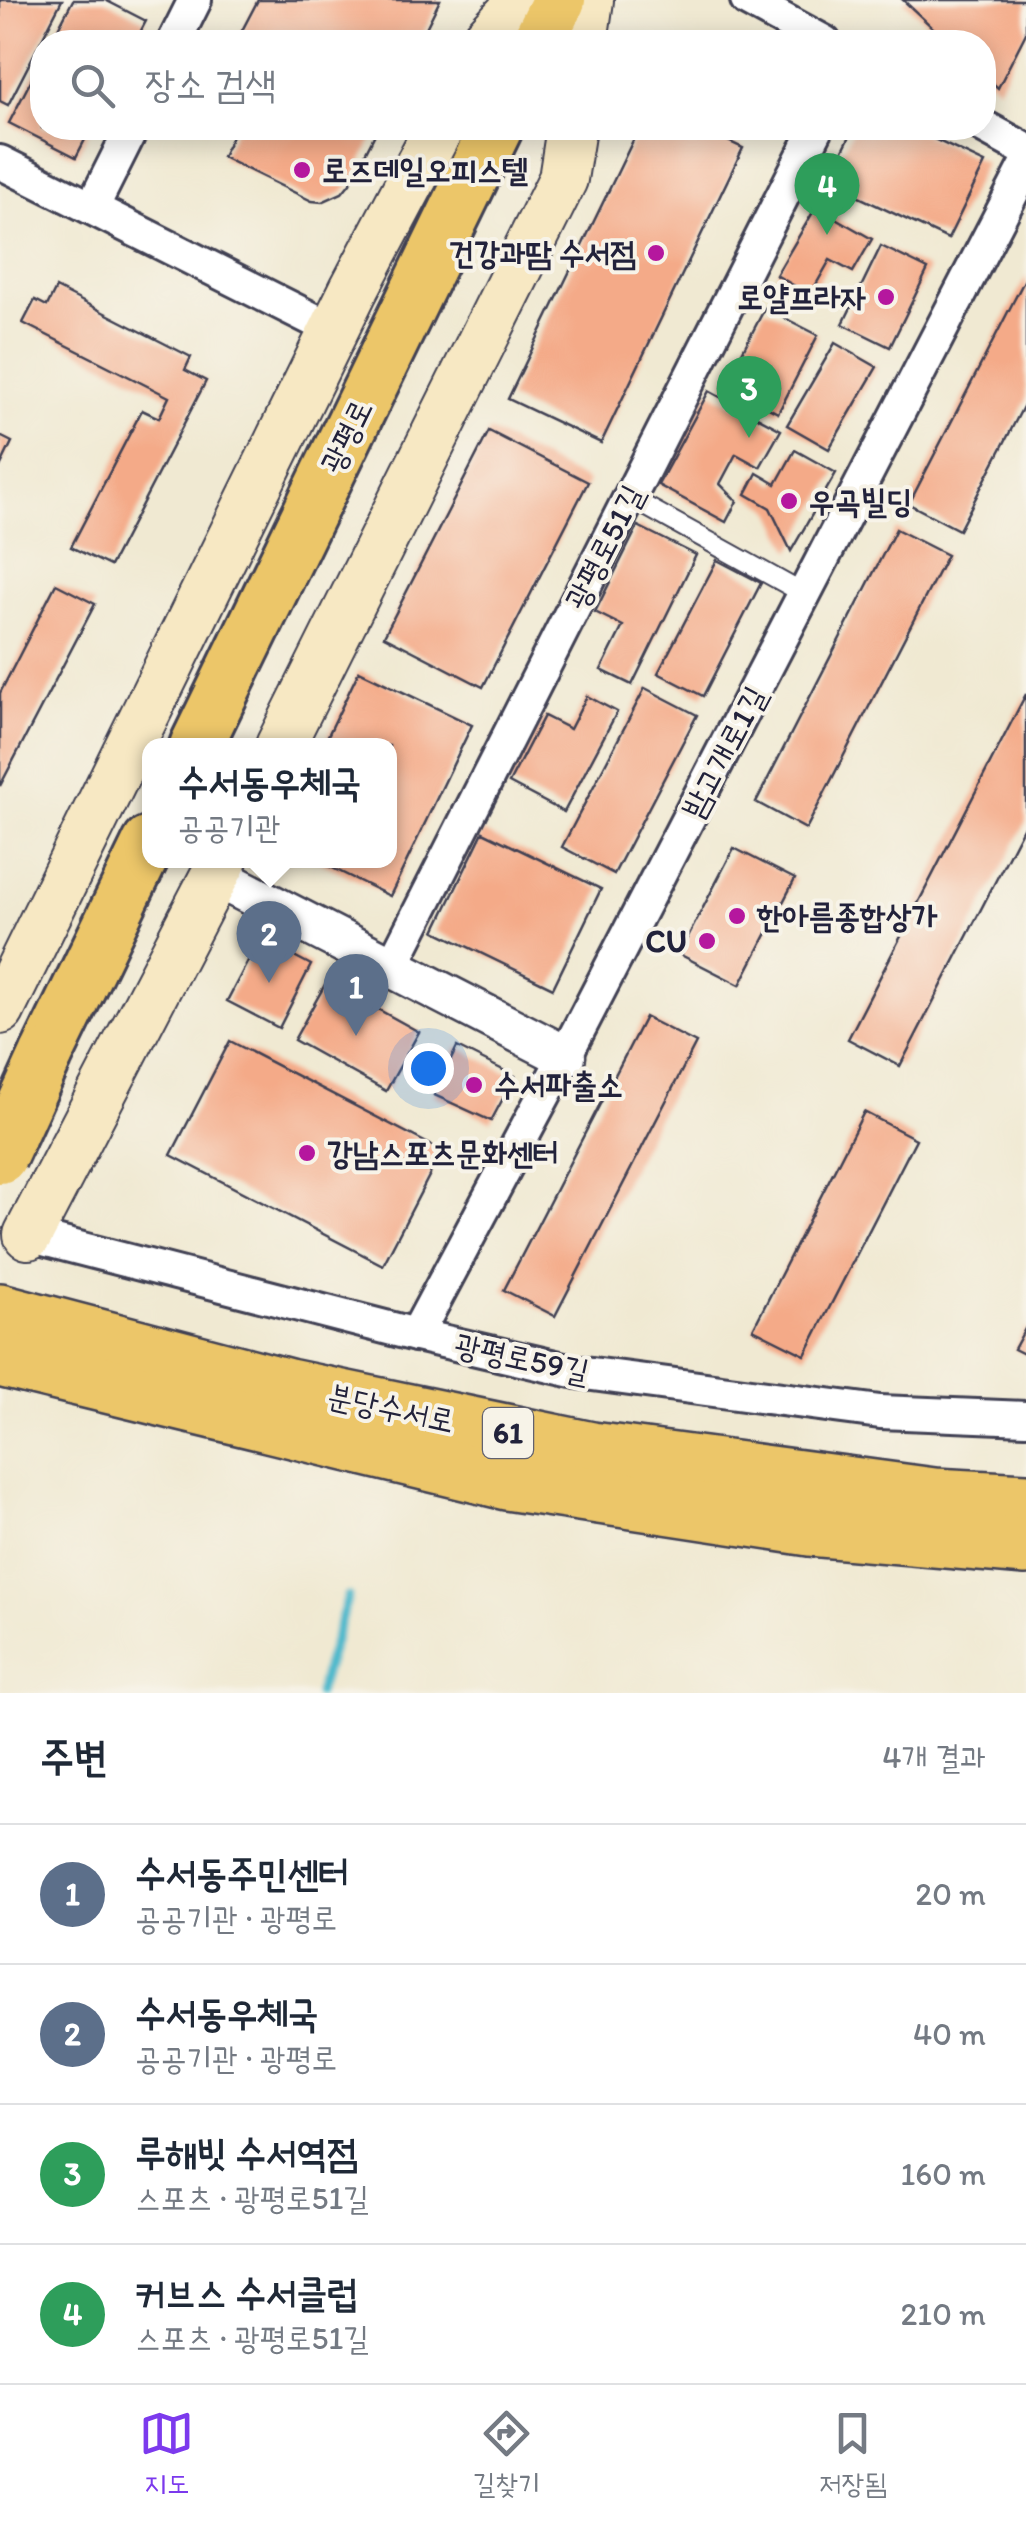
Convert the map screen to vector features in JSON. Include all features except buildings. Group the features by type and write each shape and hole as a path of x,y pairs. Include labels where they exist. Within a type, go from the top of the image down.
{"highway":[{"name":"분당수서로","path":"0,1311 289,1387 592,1450 934,1496 1026,1501"},
{"name":"분당수서로","path":"0,1359 507,1482 810,1528 1026,1547"}],"main road":[{"path":"495,30 523,0"},
{"path":"544,30 559,0"},
{"path":"585,30 589,0"},
{"path":"0,1010 334,330 433,140"},
{"name":"광평로","path":"200,738 490,140"},
{"path":"284,738 563,180 568,140"},
{"path":"0,1157 142,857"},
{"path":"28,1235 219,868"},
{"path":"0,1142 27,1148 58,1140 107,1088"}],"street":[{"path":"747,0 802,30"},
{"path":"178,30 186,3"},
{"path":"996,134 1026,150"},
{"path":"92,208 126,140"},
{"name":"광평로51길","path":"392,966 811,140"},
{"path":"0,162 334,330"},
{"name":"밤고개로1길","path":"416,1335 566,1056 1026,166"},
{"path":"219,868 392,966 566,1056"},
{"name":"광평로59길","path":"28,1235 416,1335 577,1372 880,1412 1026,1418"}],"lane":[{"path":"629,497 806,594"}],"waterway":[{"path":"318,1693 348,1596"}],"place":[{"name":"로즈데일오피스텔","path":"302,170"},
{"name":"커브스 수서클럽","path":"827,235"},
{"name":"건강과땀 수서점","path":"656,253"},
{"name":"로얄프라자","path":"886,297"},
{"name":"루해빗 수서역점","path":"749,438"},
{"name":"우곡빌딩","path":"789,501"},
{"name":"한아름종합상가","path":"737,916"},
{"name":"CU","path":"707,941"},
{"name":"수서동우체국","path":"269,983"},
{"name":"수서동주민센터","path":"356,1036"},
{"name":"수서파출소","path":"474,1085"},
{"name":"강남스포츠문화센터","path":"307,1153"}]}
